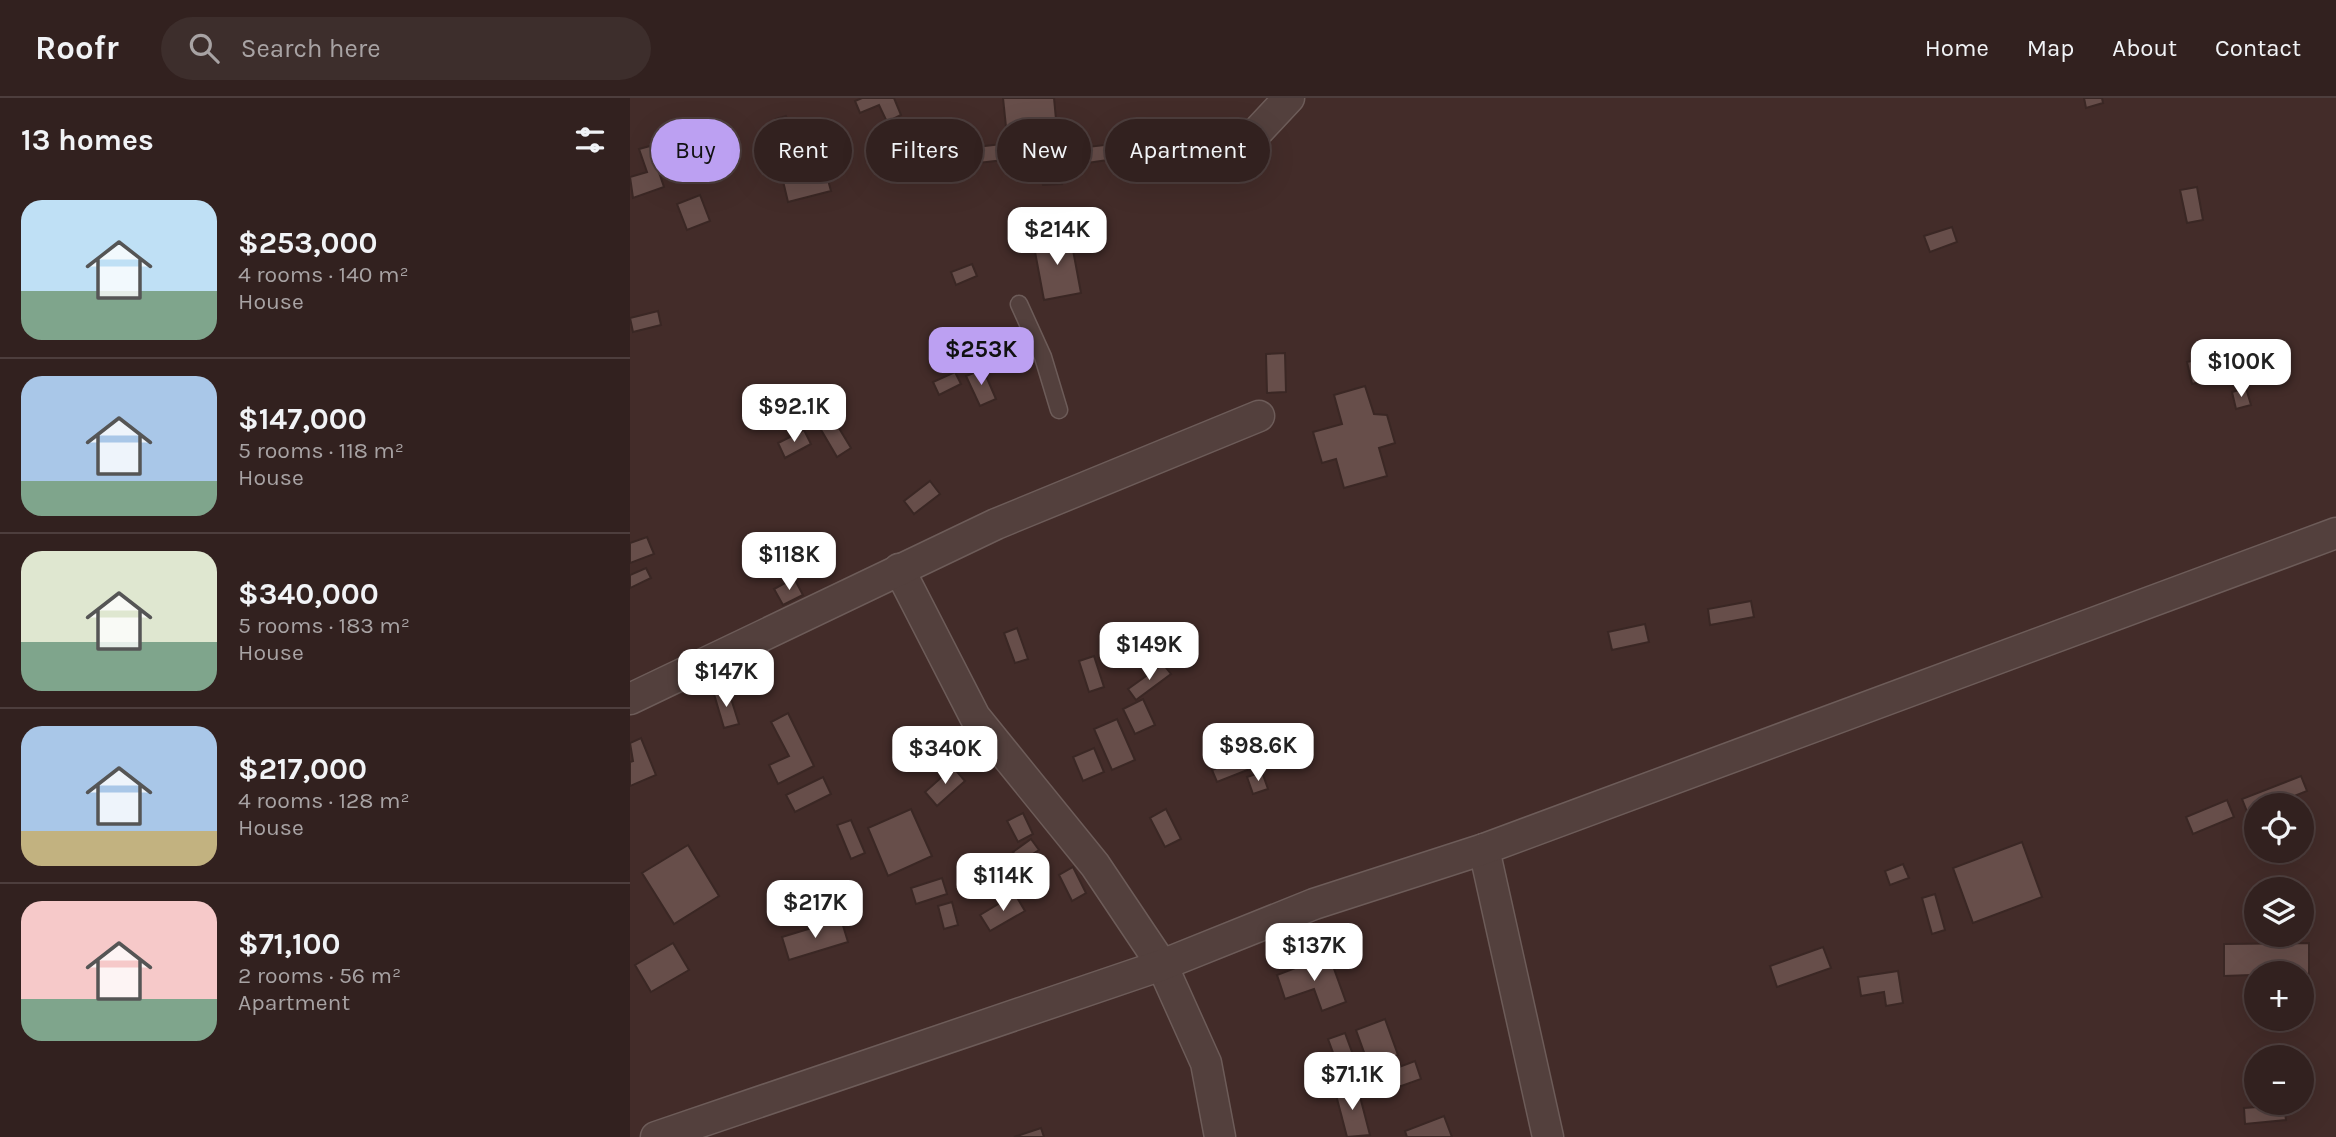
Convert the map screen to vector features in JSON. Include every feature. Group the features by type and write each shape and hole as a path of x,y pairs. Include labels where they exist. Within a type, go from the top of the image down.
{"street":[{"path":"1269,119 1289,98"},
{"path":"630,699 996,524 1259,416"},
{"path":"656,1137 1162,965 1314,904 1484,849 2336,533"},
{"path":"898,569 975,716 1095,865 1162,965 1206,1063 1220,1137"},
{"path":"1484,849 1548,1137"}],"lane":[{"path":"1019,304 1043,357 1059,410"}],"building":[{"path":"862,98 894,98 901,115 886,119 879,105 860,113 855,101"},
{"path":"1003,98 1054,98 1056,119 1005,119"},
{"path":"2084,98 2102,98 2103,103 2086,108"},
{"path":"997,145 997,161 983,162 983,146"},
{"path":"1105,145 1105,160 1091,162 1091,147"},
{"path":"650,146 651,182 662,182 664,187 633,198 630,177 647,172 639,149"},
{"path":"783,182 829,182 831,191 788,202"},
{"path":"1043,182 1062,184 1043,185"},
{"path":"2197,187 2203,220 2187,223 2180,190"},
{"path":"700,195 710,221 687,230 677,204"},
{"path":"1952,227 1957,242 1930,252 1924,236"},
{"path":"1070,234 1081,293 1044,300 1033,241"},
{"path":"972,264 977,276 956,285 951,272"},
{"path":"658,311 661,325 633,332 630,318"},
{"path":"1285,353 1286,392 1267,393 1266,354"},
{"path":"2227,353 2232,374 2192,384 2187,362"},
{"path":"983,369 996,399 980,406 966,376"},
{"path":"955,372 961,384 939,395 933,382"},
{"path":"1365,386 1374,414 1387,415 1395,443 1379,448 1387,476 1344,488 1336,459 1322,463 1313,432 1342,424 1334,395"},
{"path":"2246,388 2251,405 2236,409 2232,392"},
{"path":"831,415 851,448 837,457 817,423"},
{"path":"804,430 811,444 785,458 778,443"},
{"path":"930,481 940,494 914,514 904,501"},
{"path":"647,537 654,554 630,563 630,543"},
{"path":"646,568 651,578 630,588 630,575"},
{"path":"794,578 803,595 783,605 774,589"},
{"path":"1751,601 1754,617 1710,625 1708,609"},
{"path":"1645,624 1649,642 1612,650 1608,632"},
{"path":"1017,628 1028,659 1015,663 1004,633"},
{"path":"1094,656 1104,687 1089,692 1079,661"},
{"path":"1163,664 1171,674 1136,700 1128,689"},
{"path":"728,689 739,724 724,728 714,694"},
{"path":"1143,699 1155,725 1135,734 1123,709"},
{"path":"788,713 814,766 778,784 769,765 789,756 771,722"},
{"path":"1117,719 1135,760 1112,770 1094,729"},
{"path":"641,738 656,775 630,786 630,762 633,761 630,743"},
{"path":"1094,748 1104,772 1083,781 1073,757"},
{"path":"1249,755 1255,767 1217,782 1212,770"},
{"path":"953,767 965,781 937,806 925,792"},
{"path":"1262,772 1268,789 1253,794 1247,777"},
{"path":"2301,776 2307,791 2302,793 2257,793"},
{"path":"823,777 831,794 795,812 786,795"},
{"path":"2227,800 2234,817 2193,834 2186,817"},
{"path":"911,809 932,856 888,876 868,828"},
{"path":"1166,809 1181,839 1165,847 1150,818"},
{"path":"1023,813 1033,834 1018,842 1007,821"},
{"path":"851,820 865,853 851,859 837,825"},
{"path":"1031,839 1039,850 1020,862 1013,852"},
{"path":"2022,842 2042,897 1973,923 1953,868"},
{"path":"688,845 719,896 674,924 642,873"},
{"path":"1903,864 1909,878 1890,885 1885,871"},
{"path":"1073,867 1086,893 1072,901 1059,875"},
{"path":"942,878 947,894 916,904 911,888"},
{"path":"1015,894 1025,911 990,931 980,915"},
{"path":"1935,894 1945,930 1932,934 1922,898"},
{"path":"952,902 958,925 944,929 938,906"},
{"path":"841,919 848,942 789,960 782,937"},
{"path":"673,943 689,970 651,992 635,965"},
{"path":"2224,944 2244,944 2244,947 2309,947 2309,961 2244,961 2244,975 2224,976"},
{"path":"1823,947 1831,968 1777,987 1770,966"},
{"path":"1329,955 1346,1002 1322,1011 1314,989 1285,999 1277,975"},
{"path":"1898,971 1903,1003 1886,1006 1884,992 1861,996 1858,977"},
{"path":"1385,1019 1398,1055 1369,1066 1356,1030"},
{"path":"1345,1033 1359,1071 1342,1077 1328,1039"},
{"path":"1415,1061 1421,1079 1379,1094 1372,1077"},
{"path":"1357,1085 1370,1135 1347,1137 1335,1091"},
{"path":"2244,1115 2285,1115 2286,1120 2245,1124"},
{"path":"1444,1116 1452,1137 1407,1137 1405,1131"},
{"path":"1041,1128 1044,1137 1014,1137"}]}
